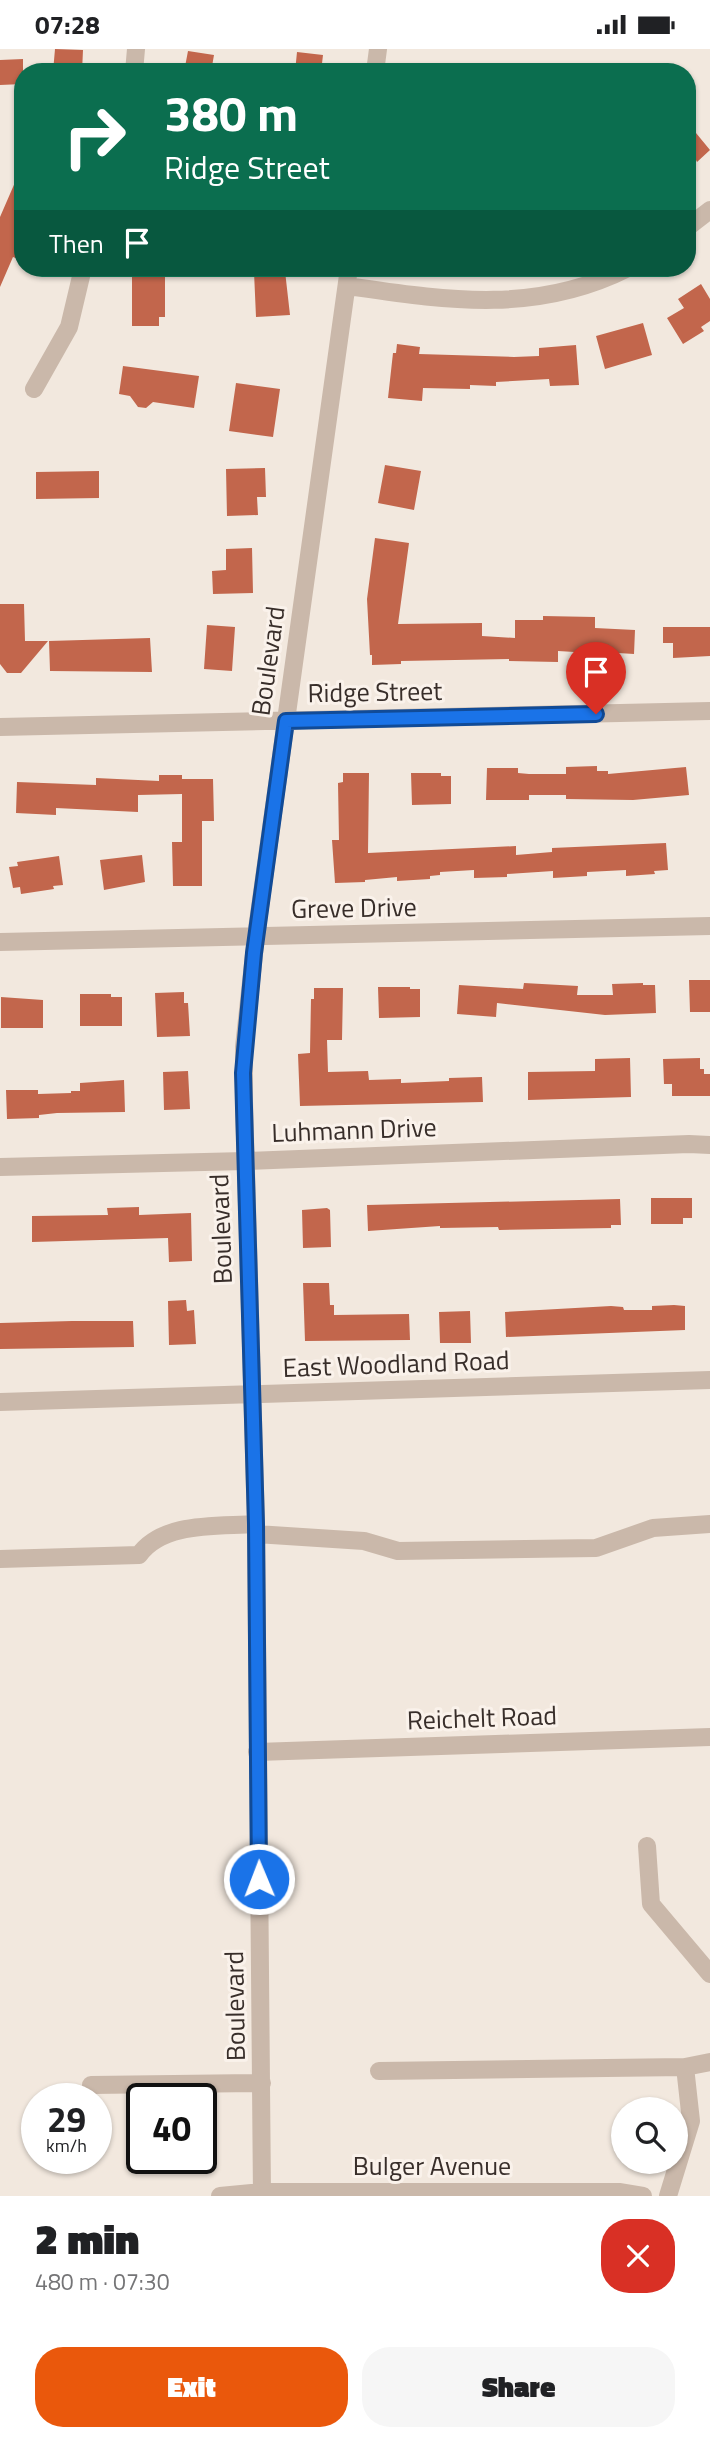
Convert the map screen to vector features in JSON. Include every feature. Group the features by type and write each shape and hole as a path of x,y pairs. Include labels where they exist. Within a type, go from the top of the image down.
{"street":[{"path":"696,221 710,210"},
{"path":"34,389 69,327 81,277"},
{"name":"Boulevard","path":"262,2194 256,1529 244,1047 256,936 348,277"},
{"path":"347,286 476,301 522,299 578,288 606,277"},
{"name":"Ridge Street","path":"0,727 710,711"},
{"name":"Greve Drive","path":"0,942 710,926"},
{"name":"Luhmann Drive","path":"0,1167 246,1161 689,1144 710,1146"},
{"name":"East Woodland Road","path":"0,1402 710,1380"},
{"path":"0,1559 139,1555 145,1546 170,1533 256,1529 364,1541 398,1551 596,1548 653,1528 710,1524"},
{"name":"Reichelt Road","path":"257,1752 710,1737"},
{"path":"647,1846 651,1904 710,1974"},
{"path":"379,2071 685,2067 710,2061"},
{"path":"668,2196 691,2121 685,2067"},
{"path":"112,2085 262,2083"},
{"name":"Bulger Avenue","path":"220,2196 619,2192 643,2196"}],"building":[{"path":"55,49 83,50 82,63 54,63"},
{"path":"188,51 214,55 213,63 186,63"},
{"path":"297,52 323,55 322,63 296,63"},
{"path":"23,59 23,63 14,63 14,84 0,85 0,60"},
{"path":"696,133 710,150 697,162 696,160"},
{"path":"14,185 14,257 0,287 0,217"},
{"path":"132,277 165,277 165,317 159,317 159,326 132,326"},
{"path":"254,277 286,277 290,315 256,317"},
{"path":"701,284 710,299 710,321 701,327 704,331 683,344 667,318 684,308 678,299"},
{"path":"643,323 652,355 605,369 596,336"},
{"path":"397,344 420,347 419,354 514,357 539,356 539,348 576,345 579,385 550,386 549,379 496,382 496,386 470,385 470,389 423,388 422,401 388,398 393,353 396,353"},
{"path":"123,366 199,376 194,408 153,402 146,408 138,407 130,396 119,394"},
{"path":"236,383 280,389 273,437 229,431"},
{"path":"385,465 421,471 414,510 378,503"},
{"path":"265,468 266,497 257,497 258,515 227,516 226,469"},
{"path":"99,471 99,498 36,499 36,472"},
{"path":"375,538 409,543 398,624 482,623 482,636 515,638 515,620 543,620 543,616 595,617 595,628 635,630 634,654 618,653 618,658 591,657 591,653 558,651 558,662 509,659 401,661 401,664 372,665 367,599"},
{"path":"252,548 253,593 213,594 212,571 226,570 226,549"},
{"path":"0,604 24,604 25,641 48,641 21,673 7,673 0,664"},
{"path":"207,625 235,627 232,671 204,669"},
{"path":"663,627 710,627 710,656 673,658 673,643 663,643"},
{"path":"150,638 152,672 50,671 49,641"},
{"path":"597,766 597,771 608,771 608,774 686,767 689,795 633,800 566,799 566,795 529,795 529,800 486,800 487,768 518,768 518,773 529,774 566,774 566,767"},
{"path":"343,773 369,773 368,853 516,846 516,855 552,852 552,848 666,843 668,870 654,871 655,874 626,876 626,870 587,872 587,876 553,878 553,871 474,878 474,870 440,872 440,875 430,876 430,879 397,881 397,877 335,883 332,840 339,840 338,783 343,782"},
{"path":"411,773 441,773 441,776 451,776 451,804 412,805"},
{"path":"159,775 182,775 182,779 213,779 214,821 202,821 202,886 173,886 172,842 182,842 182,794 138,795 138,812 56,808 56,815 16,813 17,782 96,785 96,778 159,781"},
{"path":"142,855 145,882 104,890 100,860"},
{"path":"59,856 63,885 21,894 20,887 13,888 9,867 18,866 17,862"},
{"path":"689,980 710,980 710,1012 690,1012"},
{"path":"524,983 578,986 577,995 613,995 612,984 655,985 656,1013 605,1015 497,1003 496,1017 457,1014 459,985 523,989"},
{"path":"378,987 420,989 420,1017 379,1018"},
{"path":"314,988 343,988 342,1040 327,1040 328,1072 368,1071 369,1080 401,1079 401,1083 482,1077 483,1102 300,1106 298,1054 310,1053 311,999 314,999"},
{"path":"184,992 184,1003 188,1003 190,1036 157,1037 155,993"},
{"path":"80,994 111,994 111,997 122,997 122,1026 80,1026"},
{"path":"1,997 43,1000 43,1028 1,1028"},
{"path":"630,1058 631,1097 528,1100 528,1072 595,1071 595,1059"},
{"path":"700,1058 700,1069 704,1069 704,1074 710,1074 710,1096 672,1096 672,1084 664,1084 663,1059"},
{"path":"188,1071 190,1109 164,1110 163,1072"},
{"path":"124,1080 125,1112 57,1113 39,1115 39,1118 7,1119 6,1090 38,1090 38,1094 71,1093 80,1091 80,1083"},
{"path":"651,1198 692,1198 692,1218 683,1218 683,1224 651,1224"},
{"path":"620,1199 621,1225 611,1225 611,1228 499,1230 498,1227 440,1226 368,1231 367,1205"},
{"path":"139,1207 139,1215 191,1213 192,1261 169,1262 168,1238 32,1242 32,1216 108,1215 107,1208"},
{"path":"302,1210 330,1210 331,1247 303,1248"},
{"path":"303,1283 329,1283 330,1305 334,1305 334,1315 409,1314 410,1340 305,1341"},
{"path":"186,1300 187,1311 194,1310 196,1344 169,1345 168,1301"},
{"path":"611,1306 623,1307 624,1310 652,1310 652,1306 685,1306 685,1330 506,1337 505,1312"},
{"path":"470,1311 471,1343 440,1343 439,1312"},
{"path":"133,1321 134,1347 0,1349 0,1323"}],"route":[{"path":"259,1879 256,1524 243,1073 254,953 286,721 596,714"}]}
